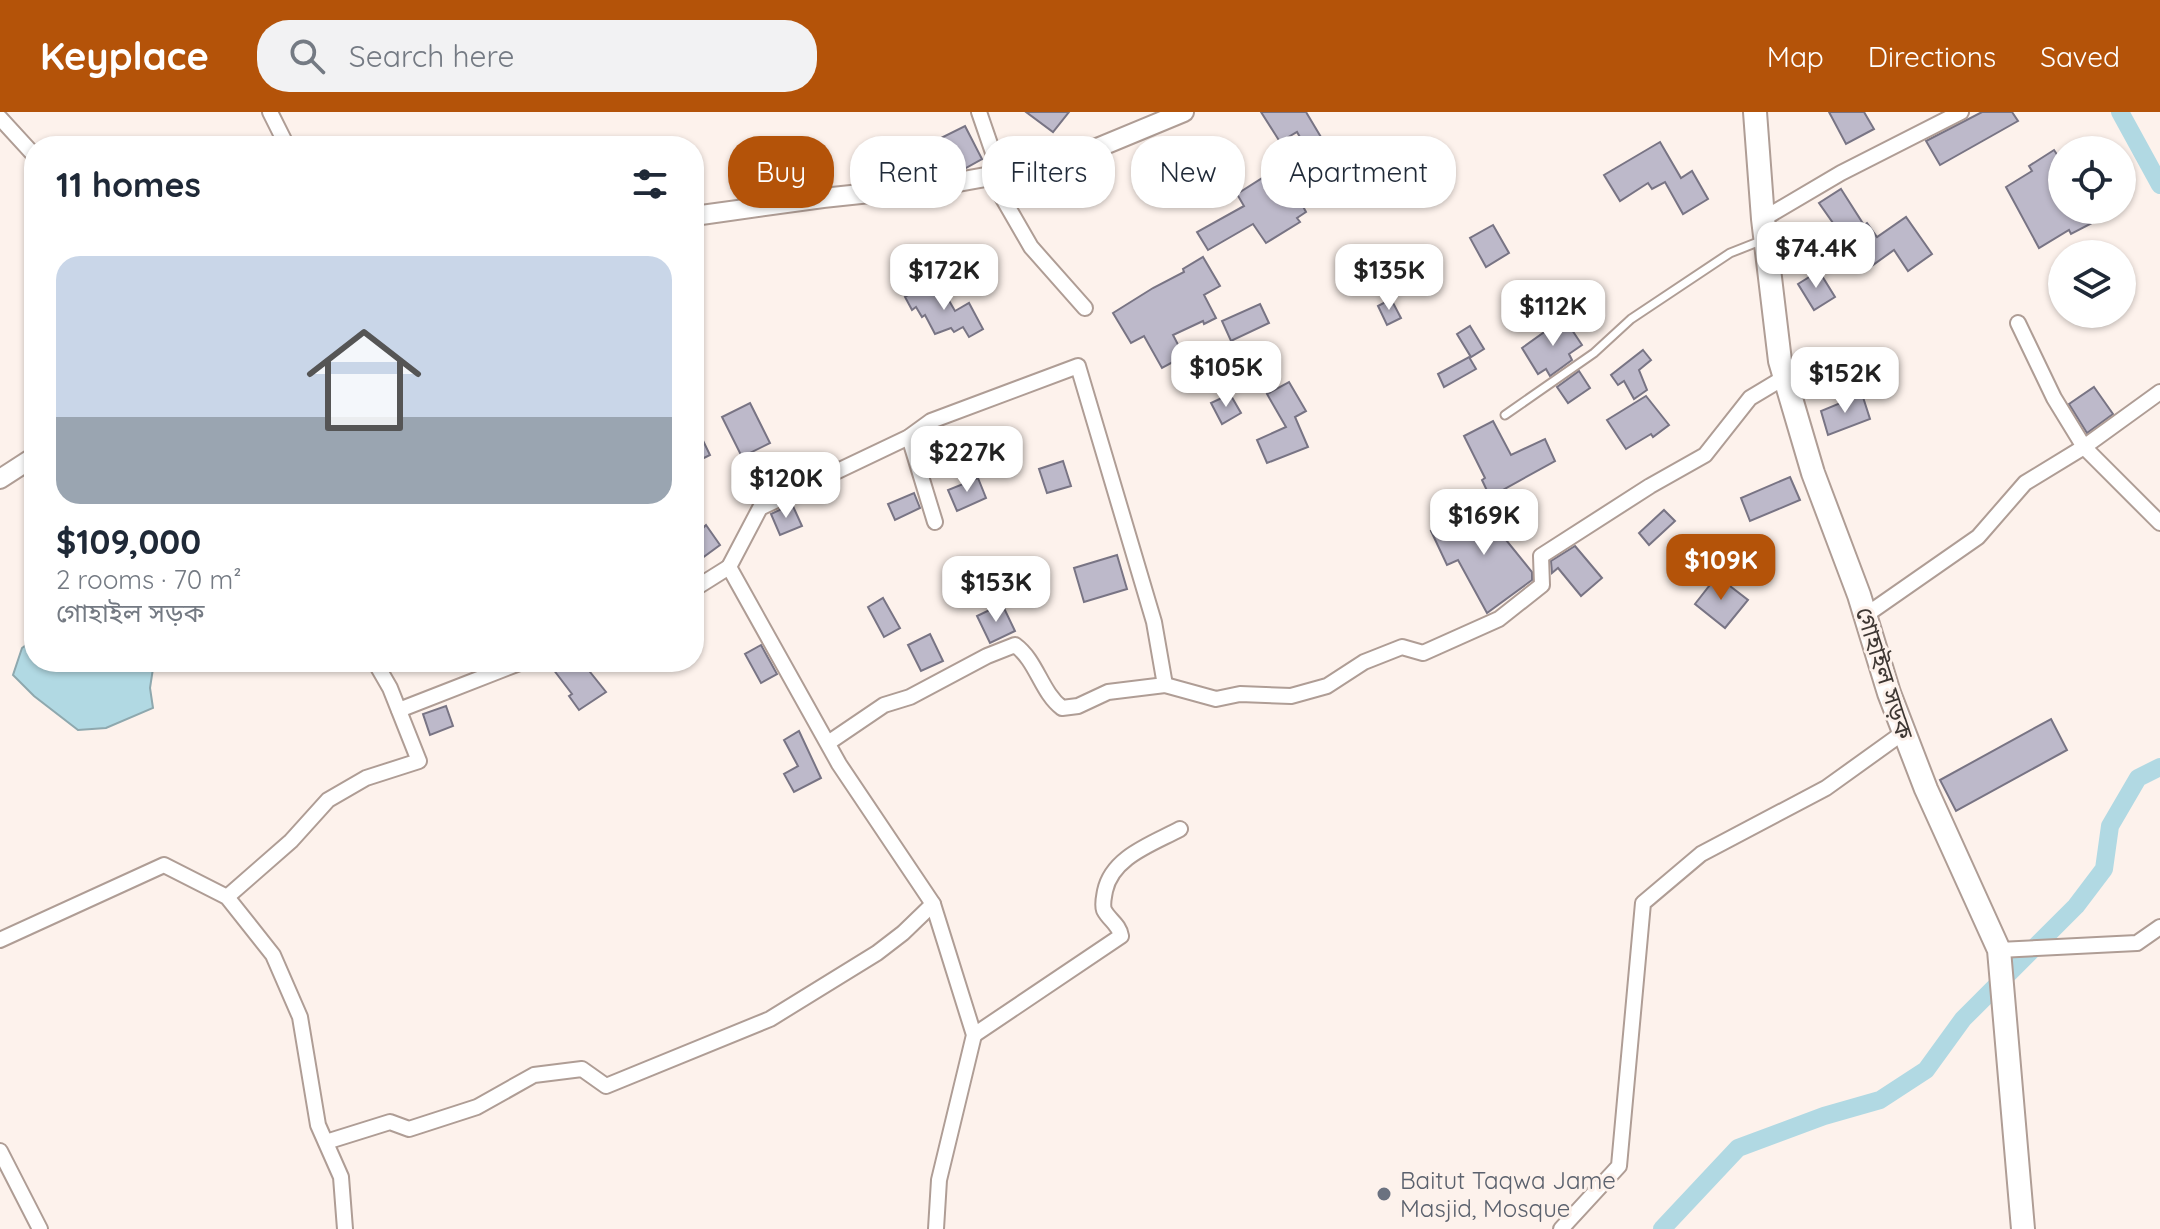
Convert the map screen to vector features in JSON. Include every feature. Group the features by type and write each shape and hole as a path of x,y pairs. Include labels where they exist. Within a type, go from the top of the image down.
{"main road":[{"name":"গোহাইল সড়ক","path":"1755,112 1764,229 1780,361 1813,473 1866,615 1904,732 1926,789 2005,963 2023,1229"}],"street":[{"path":"270,112 282,136"},
{"path":"979,112 985,136"},
{"path":"1115,140 1184,112"},
{"path":"1764,229 1841,173 1961,112"},
{"path":"0,118 24,144"},
{"path":"704,215 936,186 982,177"},
{"path":"1012,208 1031,247 1085,308"},
{"path":"2018,323 2054,398 2084,447 2160,523"},
{"path":"704,583 729,567 760,508 909,437 931,421 1078,366 1154,622 1165,685"},
{"path":"828,743 884,705 910,697 987,656 1015,645 1027,654 1053,702 1062,708 1078,706 1108,692 1165,685 1216,699 1240,694 1291,696 1327,686 1364,662 1402,647 1423,653 1499,619 1542,585 1541,556 1650,486 1705,455 1750,398 1785,377"},
{"path":"1866,615 1978,537 2025,483 2084,447 2160,392"},
{"path":"909,437 935,522"},
{"path":"0,479 24,463"},
{"path":"729,567 828,743 933,904 974,1035 939,1180 936,1229"},
{"path":"227,897 291,841 328,800 366,778 419,761 380,672"},
{"path":"399,710 496,672"},
{"path":"1561,1229 1619,1166 1643,903 1701,854 1826,788 1904,732"},
{"path":"974,1035 1121,936 1120,928 1104,911 1108,879 1123,860 1180,829"},
{"path":"0,940 164,865 227,897 273,955 300,1017 318,1125 341,1177 345,1229"},
{"path":"326,1142 390,1122 409,1129 477,1107 534,1075 582,1069 606,1086 770,1019 877,953 933,904"},
{"path":"2005,963 2042,947 2137,943 2160,927"},
{"path":"0,1151 40,1229"}],"lane":[{"path":"1505,415 1594,353 1644,311 1764,229"}],"water":[{"path":"24,646 24,672 152,672 150,688 153,708 106,728 78,730 34,696 13,675"}],"building":[{"path":"1026,112 1069,112 1053,132"},
{"path":"1261,112 1306,112 1320,136 1299,136 1297,132 1290,136 1276,136"},
{"path":"1829,112 1864,112 1874,129 1846,144"},
{"path":"1982,112 2012,112 2018,121 1940,165 1926,141"},
{"path":"965,126 982,159 966,168 966,136 945,136"},
{"path":"1660,142 1681,178 1692,171 1708,199 1683,214 1665,182 1652,189 1648,183 1620,201 1604,175"},
{"path":"2048,154 2048,224 2090,224 2071,234 2069,230 2039,248 2006,187 2032,171 2029,166"},
{"path":"1261,179 1261,208 1304,208 1306,212 1297,218 1300,222 1266,243 1253,224 1208,250 1197,232 1245,208 1245,189"},
{"path":"1841,189 1864,225 1867,223 1877,237 1906,217 1932,254 1908,271 1894,250 1866,270 1819,203"},
{"path":"1493,225 1509,253 1486,267 1470,238"},
{"path":"1203,257 1220,286 1204,295 1216,318 1173,335 1184,356 1162,368 1144,336 1131,343 1113,313 1184,272 1183,269"},
{"path":"1819,271 1835,297 1814,310 1798,284"},
{"path":"940,285 955,311 969,303 983,329 969,337 963,327 954,332 951,328 935,334 925,315 922,317 916,307 912,310 905,297 919,289 923,292"},
{"path":"1391,299 1401,318 1387,325 1378,306"},
{"path":"1260,304 1269,323 1231,341 1222,321"},
{"path":"1564,318 1582,345 1569,354 1572,360 1550,376 1546,369 1538,374 1522,348"},
{"path":"1470,326 1484,349 1471,357 1457,334"},
{"path":"1643,350 1651,360 1639,370 1647,390 1634,399 1624,381 1618,385 1611,375"},
{"path":"1469,357 1476,369 1444,387 1438,374"},
{"path":"1579,371 1590,388 1568,403 1557,387"},
{"path":"1289,382 1306,411 1295,417 1308,447 1267,463 1257,440 1286,427 1267,394"},
{"path":"2094,387 2113,414 2087,433 2069,404"},
{"path":"1230,394 1241,413 1222,424 1211,403"},
{"path":"1862,394 1870,419 1828,435 1821,411"},
{"path":"1646,396 1669,425 1653,437 1651,434 1626,449 1607,420"},
{"path":"750,403 770,443 742,457 722,417"},
{"path":"1493,421 1511,455 1545,439 1555,461 1490,497 1482,480 1485,478 1464,436"},
{"path":"704,443 710,455 704,458"},
{"path":"1063,461 1071,486 1047,493 1039,469"},
{"path":"1790,477 1800,500 1750,521 1741,498"},
{"path":"978,478 986,498 957,511 948,490"},
{"path":"914,493 920,508 895,520 888,504"},
{"path":"792,504 802,526 780,535 771,514"},
{"path":"1492,508 1506,540 1532,572 1532,580 1487,613 1458,560 1447,565 1431,531"},
{"path":"1664,510 1675,521 1649,545 1639,533"},
{"path":"706,525 720,545 704,557"},
{"path":"1575,546 1602,578 1581,596 1558,568 1552,573 1551,561"},
{"path":"1117,555 1127,589 1084,602 1074,568"},
{"path":"1717,576 1748,600 1725,628 1695,604"},
{"path":"883,598 900,628 884,637 868,607"},
{"path":"1002,604 1015,631 990,643 977,616"},
{"path":"930,634 943,661 921,671 908,645"},
{"path":"761,645 777,674 761,683 745,654"},
{"path":"555,672 590,672 606,692 579,710 569,696 572,694"},
{"path":"446,706 453,726 430,735 423,714"},
{"path":"2051,719 2067,750 1956,811 1940,780"},
{"path":"799,731 821,778 794,792 784,774 798,766 784,740"}],"waterway":[{"path":"2120,112 2160,185"},
{"path":"1662,1229 1738,1148 1824,1116 1880,1100 1926,1070 1963,1019 2076,906 2104,869 2110,826 2138,778 2160,767"}],"place":[{"name":"Baitut Taqwa Jame Masjid, Mosque","path":"1384,1194"}]}
